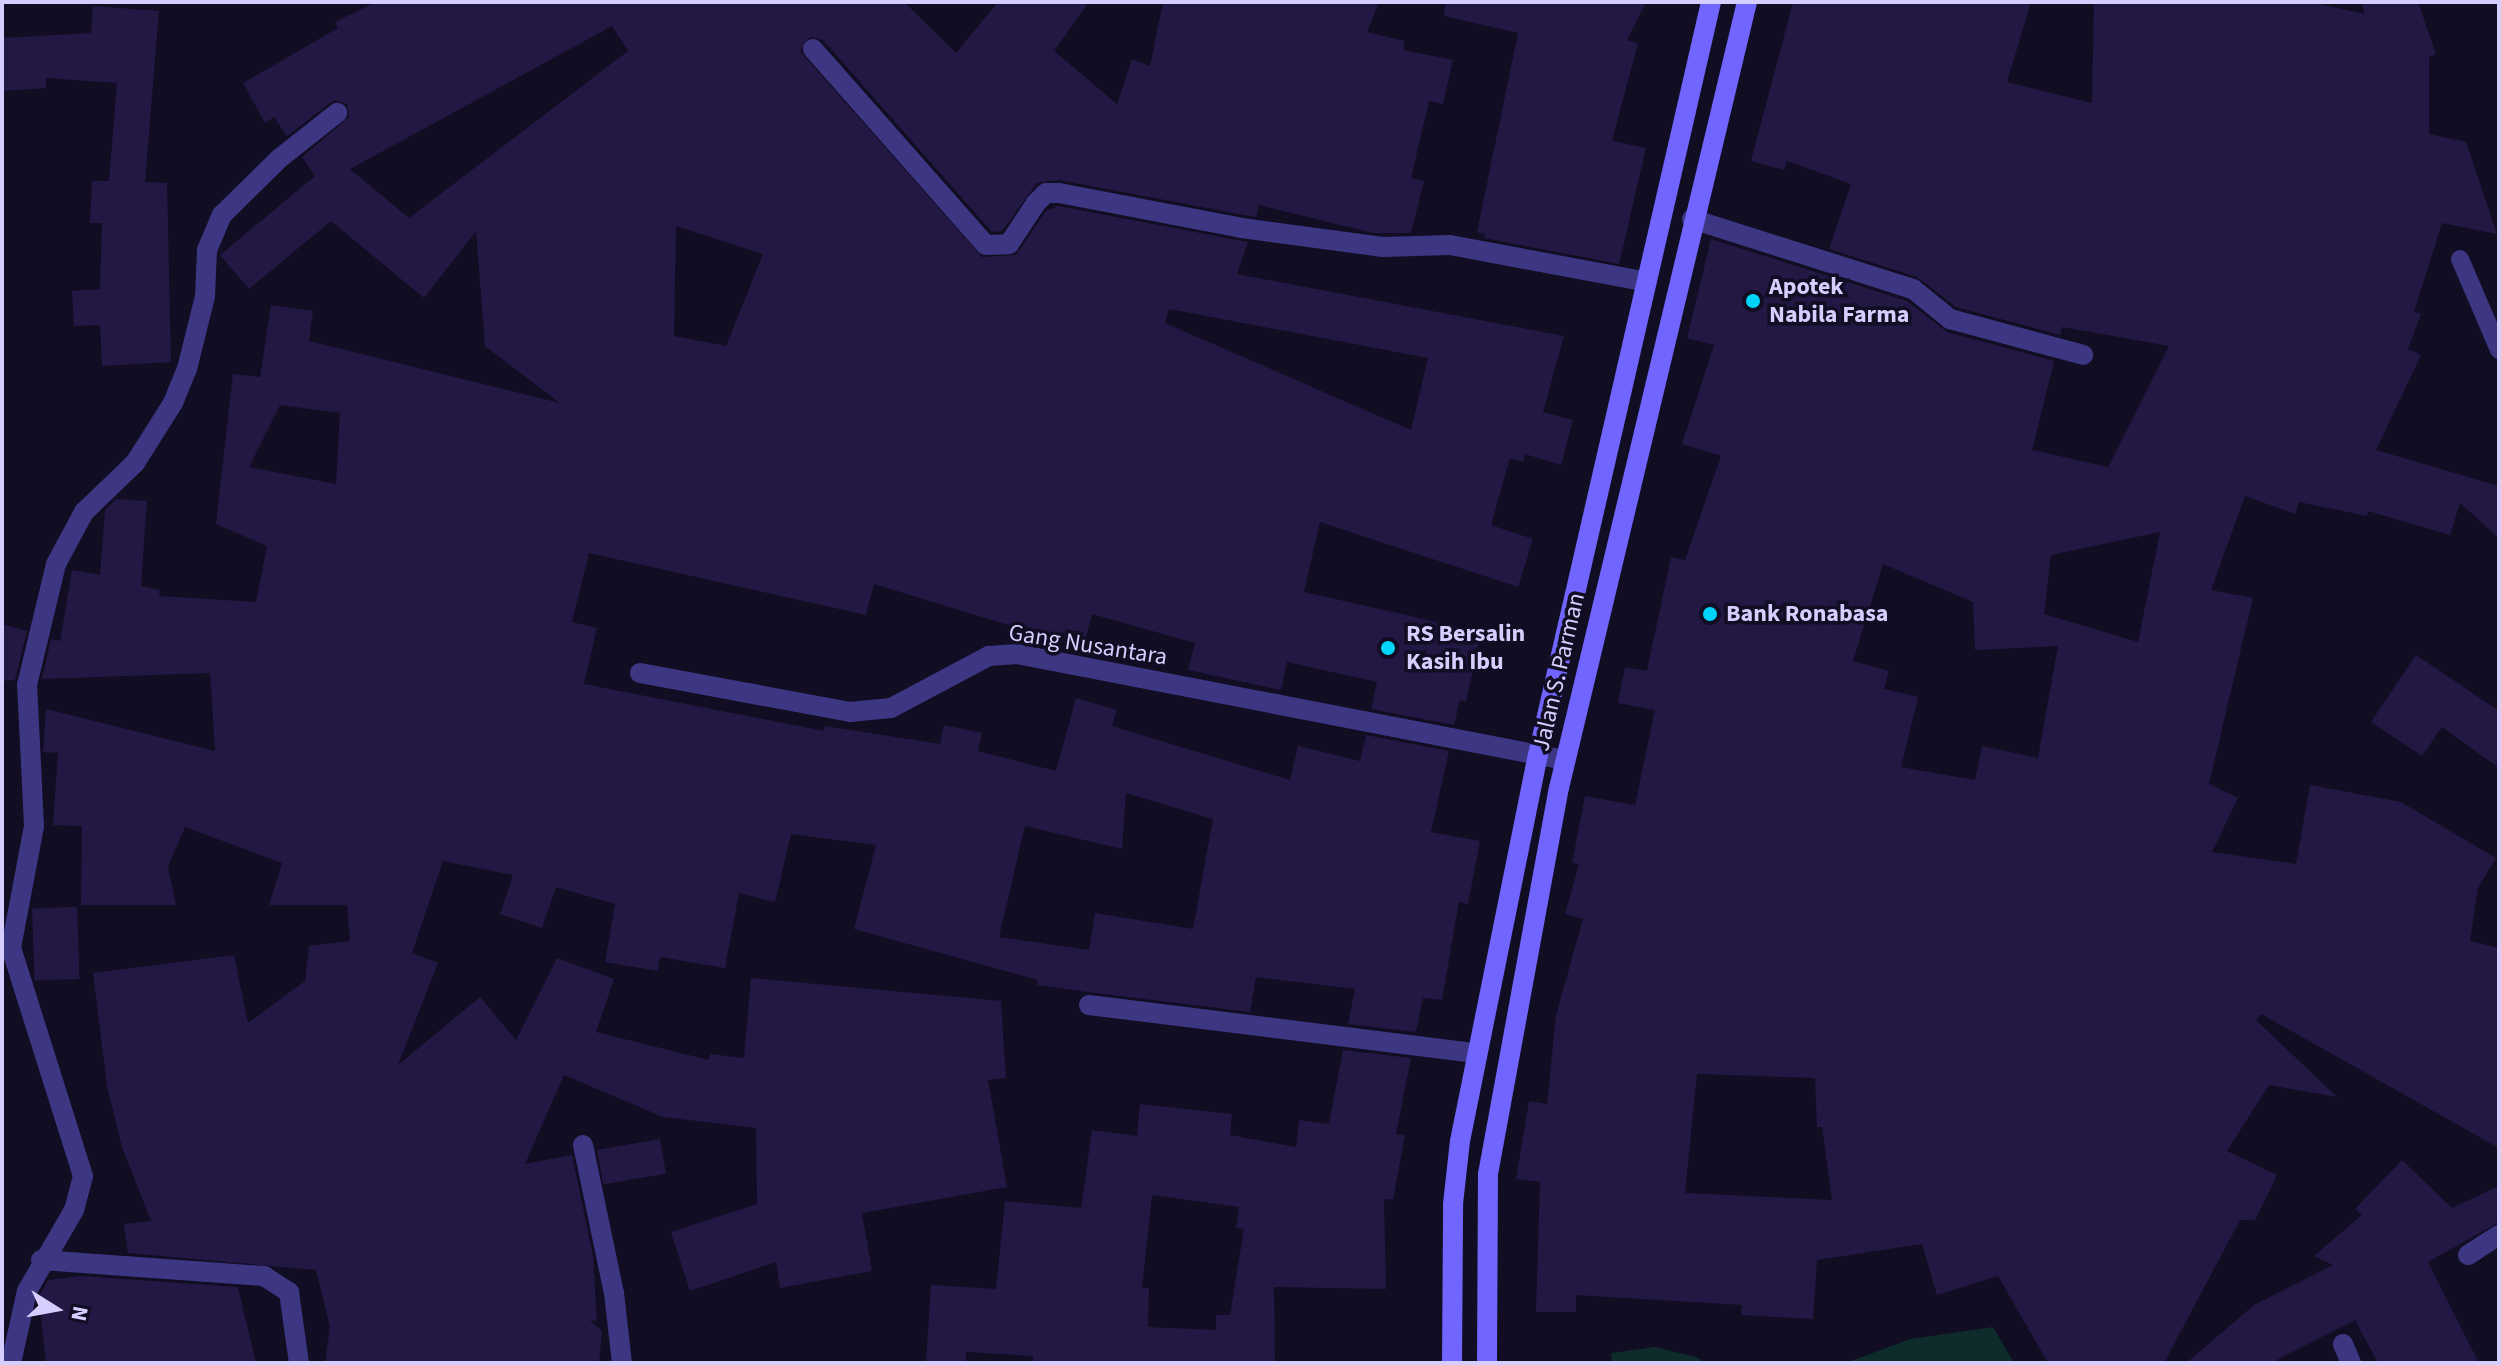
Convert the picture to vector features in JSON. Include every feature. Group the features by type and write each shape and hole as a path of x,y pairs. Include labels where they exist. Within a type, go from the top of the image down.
{"main road":[{"name":"Jalan S. Parman","path":"1452,1363 1455,1175 1477,1053 1538,755 1711,2"},
{"name":"Jalan S. Parman","path":"1487,1363 1488,1174 1565,760 1692,219 1747,2"}],"street":[{"path":"813,49 986,245 1009,244 1036,203 1046,193 1059,193 1242,228 1383,247 1450,245 1647,282"},
{"path":"11,1363 27,1291 41,1260 74,1210 83,1176 11,948 34,826 27,685 56,564 84,512 135,463 173,403 187,369 205,296 207,250 222,215 280,158 337,113"},
{"path":"1692,219 1913,289 1950,319 2083,355"},
{"name":"Gang Nusantara","path":"640,673 850,712 891,708 989,656 1017,654 1565,760"},
{"path":"1089,1005 1477,1053"},
{"path":"583,1145 614,1293 622,1363"},
{"path":"2468,1255 2499,1235"},
{"path":"41,1260 264,1276 289,1292 299,1363"}],"lane":[{"path":"2460,259 2499,350"}],"green space":[{"path":"1993,1327 2014,1363 1846,1363 1910,1339"},
{"path":"1655,1347 1696,1357 1706,1363 1612,1363 1611,1353"}],"building":[{"path":"376,2 904,2 956,53 998,2 1089,2 1054,51 1117,104 1132,59 1150,66 1163,2 1379,2 1367,32 1405,41 1403,50 1453,60 1443,104 1429,101 1411,178 1424,181 1411,233 1373,233 1259,205 1256,217 1059,180 1037,183 1002,231 992,232 823,40 810,37 800,51 982,257 1016,255 1046,211 1058,206 1248,242 1237,274 1564,336 1543,412 1573,420 1561,465 1525,454 1523,462 1510,458 1491,525 1533,539 1518,587 1320,522 1304,592 1481,632 1466,702 1460,700 1454,725 1371,709 1377,682 1287,662 1281,690 1188,670 1195,643 1092,614 1083,648 874,584 866,615 589,553 572,622 597,628 584,684 824,731 825,726 940,744 944,725 982,733 978,751 1056,771 1076,698 1117,710 1112,726 1290,780 1298,746 1360,761 1366,735 1449,751 1431,832 1480,841 1468,904 1459,902 1442,1000 1423,998 1416,1032 1348,1024 1355,989 1256,977 1250,1012 1037,985 1038,980 854,929 876,845 791,834 775,902 739,893 725,968 660,957 658,971 605,962 615,904 556,887 542,928 500,914 513,875 443,861 412,953 438,963 398,1065 480,997 516,1040 557,958 614,979 596,1032 709,1060 710,1054 744,1058 751,978 1001,1001 1006,1078 988,1080 1007,1187 862,1213 872,1271 780,1288 776,1262 690,1291 671,1232 757,1204 756,1128 663,1117 564,1075 525,1164 572,1155 593,1256 597,1320 590,1321 602,1331 599,1363 325,1363 330,1327 316,1270 128,1253 124,1224 151,1221 122,1147 107,1086 93,973 234,955 248,1023 305,981 309,946 350,941 347,905 269,905 282,863 185,827 168,866 176,905 81,905 82,826 53,825 58,753 43,752 46,709 215,751 210,673 42,679 51,639 60,641 72,570 100,575 105,510 116,499 147,501 141,586 160,590 159,596 256,602 267,546 216,524 233,374 260,377 271,305 313,311 309,341 560,403 485,346 476,231 424,298 331,221 249,289 220,255 315,176 302,157 349,117 347,104 334,100 287,136 274,117 265,123 243,83 338,28 335,22","holes":["612,26 628,51 409,218 350,169","676,226 763,254 726,346 674,336","1169,309 1428,358 1411,430 1165,323","280,405 340,413 336,484 249,467","1126,793 1213,819 1193,929 1095,913 1089,950 999,937 1025,826 1122,849"]},
{"path":"1446,2 1646,2 1627,40 1638,43 1612,141 1646,148 1619,264 1484,238 1485,234 1477,232 1518,33 1444,16"},
{"path":"1793,2 2031,2 2007,82 2092,103 2094,2 2310,2 2365,14 2361,2 2418,2 2436,54 2429,57 2429,134 2466,142 2497,234 2442,223 2414,312 2421,314 2408,349 2421,355 2376,450 2499,486 2499,538 2460,503 2450,535 2368,511 2367,516 2299,502 2295,514 2245,496 2211,590 2253,598 2209,784 2238,798 2212,852 2296,864 2310,785 2401,802 2496,858 2478,888 2470,941 2499,948 2499,1148 2261,1014 2256,1020 2337,1097 2269,1085 2227,1151 2277,1175 2255,1220 2240,1220 2164,1363 2048,1363 1998,1276 1937,1295 1922,1244 1817,1260 1813,1319 1741,1315 1742,1305 1576,1295 1576,1312 1536,1312 1540,1182 1516,1179 1529,1101 1547,1104 1556,1015 1583,919 1565,914 1579,864 1572,863 1585,796 1635,805 1655,710 1618,703 1625,667 1647,671 1671,557 1685,560 1721,456 1682,444 1714,345 1687,338 1711,239 1907,301 1947,332 2054,361 2032,450 2108,467 2169,346 2062,327 2060,335 1956,307 1917,277 1829,249 1851,184 1787,161 1784,170 1751,161","holes":["2160,532 2138,642 2044,614 2051,555","1883,564 1973,602 1975,650 2058,646 2038,758 1982,746 1975,780 1901,767 1918,697 1884,689 1889,671 1853,661","1697,1074 1815,1078 1817,1127 1822,1127 1832,1200 1685,1193"]},
{"path":"93,6 159,11 145,182 167,183 171,362 102,366 100,325 74,326 72,291 100,289 102,223 90,223 92,181 109,181 117,83 46,78 46,88 2,91 2,38 91,33"},
{"path":"2,624 27,631 15,680 2,681"},
{"path":"2416,655 2499,711 2499,768 2442,727 2422,756 2371,722"},
{"path":"77,907 80,979 35,981 32,909"},
{"path":"1343,1050 1411,1058 1396,1134 1405,1135 1393,1200 1384,1199 1386,1289 1274,1287 1275,1363 1033,1363 1033,1356 966,1352 966,1363 926,1363 931,1285 996,1289 1005,1201 1081,1208 1092,1130 1137,1136 1140,1104 1232,1114 1230,1135 1296,1147 1299,1120 1329,1124","holes":["1152,1195 1239,1207 1236,1228 1244,1229 1230,1315 1216,1315 1216,1330 1148,1327 1149,1288 1142,1288"]},
{"path":"660,1139 666,1173 603,1185 597,1150"},
{"path":"2402,1160 2452,1208 2499,1186 2499,1222 2428,1262 2479,1363 2378,1363 2355,1320 2271,1363 2186,1363 2254,1305 2333,1265 2314,1256 2362,1215 2355,1209"},
{"path":"82,1276 238,1287 256,1363 46,1363 39,1296 48,1280"}],"place":[{"name":"Apotek Nabila Farma","path":"1753,301"},
{"name":"Bank Ronabasa","path":"1710,614"},
{"name":"RS Bersalin Kasih Ibu","path":"1388,648"}]}
